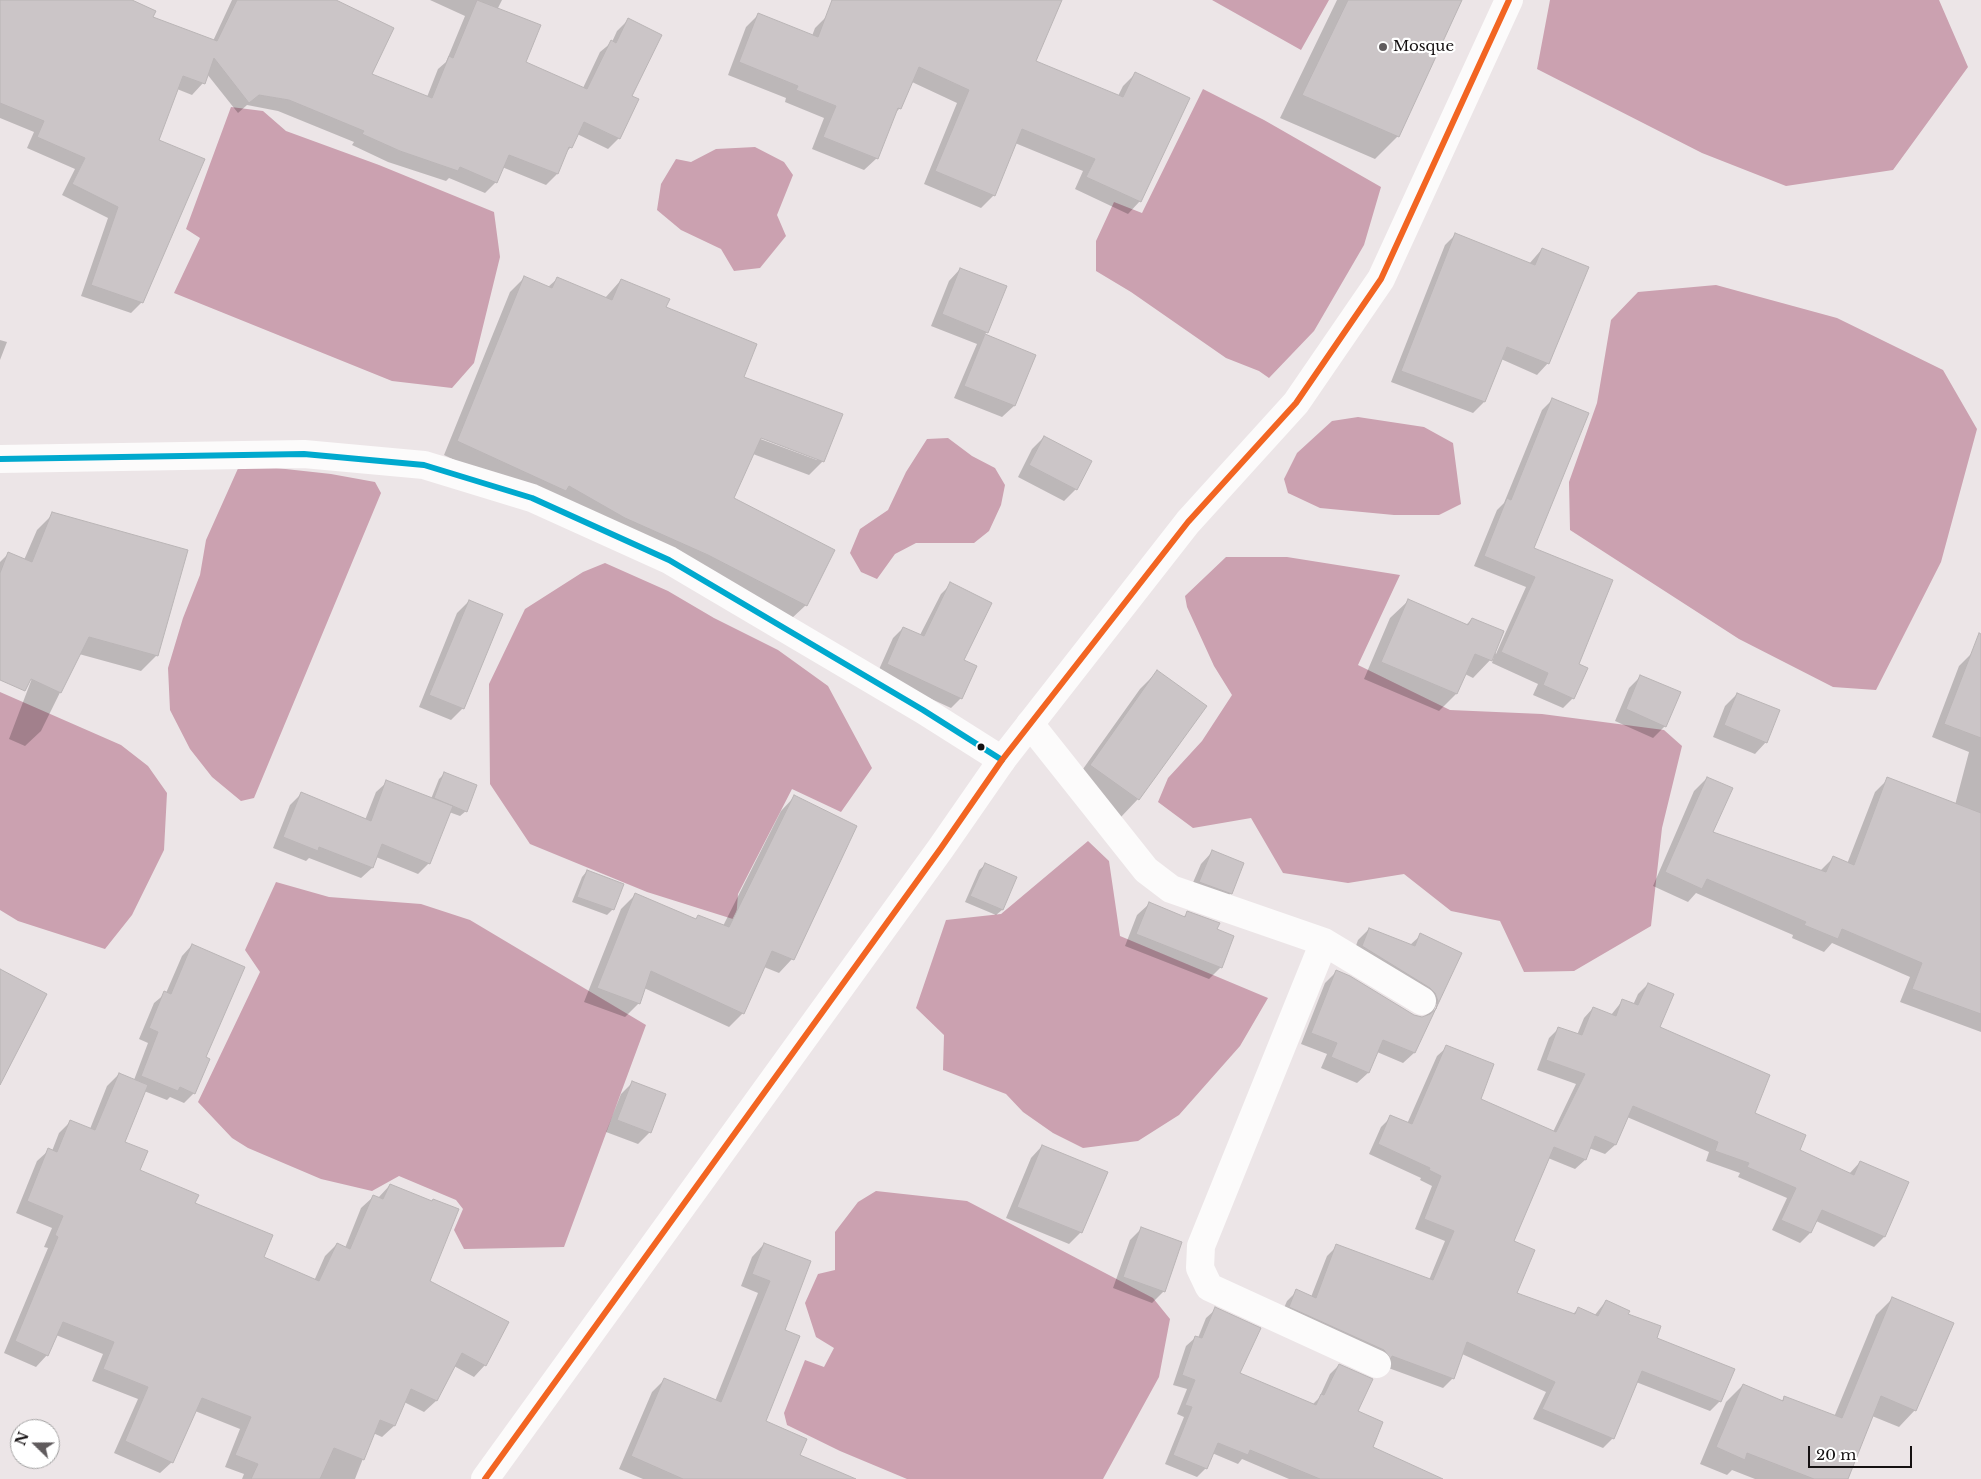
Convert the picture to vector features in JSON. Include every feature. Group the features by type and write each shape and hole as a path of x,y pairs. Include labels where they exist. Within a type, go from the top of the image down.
{"main road":[{"path":"486,1479 941,848 1002,760 1188,522 1296,403 1381,279 1509,0"},
{"path":"0,459 304,454 424,465 532,498 669,560 923,710 1002,760"},
{"path":"1030,724 1146,870 1171,889 1324,942 1422,1001"},
{"path":"1324,942 1201,1246 1200,1268 1208,1287 1377,1364"}],"shaded area":[{"path":"1212,0 1329,0 1301,50"},
{"path":"1550,0 1939,0 1968,67 1893,170 1786,186 1702,153 1537,69"},
{"path":"1203,89 1264,120 1381,187 1364,245 1314,331 1269,378 1259,371 1226,358 1131,292 1096,271 1096,241 1114,202 1142,213"},
{"path":"231,107 263,111 286,131 379,165 494,212 500,257 474,363 452,388 392,381 174,293 200,238 186,229"},
{"path":"755,147 784,162 793,175 777,215 786,236 760,268 734,271 721,249 681,230 657,210 661,184 676,159 691,162 716,149"},
{"path":"1716,285 1837,318 1943,370 1977,429 1941,562 1876,690 1833,687 1739,639 1570,530 1569,482 1597,403 1611,320 1638,292"},
{"path":"1358,417 1424,427 1453,443 1461,504 1439,515 1394,515 1320,508 1288,493 1284,479 1297,453 1332,421"},
{"path":"948,438 972,456 995,468 1005,485 1001,505 989,531 974,543 916,543 895,554 877,579 861,572 850,553 860,529 888,510 906,472 927,439"},
{"path":"240,464 331,474 375,482 381,493 254,798 241,801 212,777 190,749 170,710 168,668 183,618 200,575 206,540"},
{"path":"1226,557 1287,557 1400,575 1358,665 1450,710 1542,714 1664,730 1682,746 1662,828 1651,926 1574,971 1524,972 1500,921 1451,911 1404,874 1348,883 1283,873 1251,818 1193,828 1158,802 1168,778 1202,741 1232,695 1214,666 1187,607 1185,596"},
{"path":"605,563 668,591 714,618 778,650 828,686 872,768 841,812 792,789 738,894 736,920 647,892 530,844 490,784 489,684 525,609 583,572"},
{"path":"0,692 121,745 148,766 167,793 164,850 132,915 105,949 18,921 0,910"},
{"path":"1088,841 1109,861 1120,936 1268,998 1240,1046 1179,1115 1138,1141 1083,1148 1053,1133 1023,1112 1006,1094 943,1070 944,1035 916,1008 946,920 1001,914"},
{"path":"276,882 329,897 421,904 470,920 646,1025 564,1247 464,1249 454,1230 463,1209 456,1200 399,1176 372,1191 321,1179 248,1148 232,1138 198,1102 260,972 245,950"},
{"path":"876,1191 967,1201 1153,1298 1170,1319 1159,1377 1103,1479 907,1479 840,1451 787,1425 784,1413 805,1360 824,1367 834,1348 816,1337 805,1303 818,1274 835,1270 835,1232 858,1202"}],"building":[{"path":"0,0 132,0 156,11 153,17 217,41 237,0 336,0 394,28 372,74 432,98 449,56 453,58 477,0 541,25 526,62 587,89 611,40 616,43 628,18 662,35 632,96 639,99 620,139 584,122 572,148 569,147 558,174 509,155 497,183 460,167 458,171 400,151 362,134 364,131 289,100 259,95 249,103 214,58 205,84 183,76 159,140 205,159 143,303 91,285 118,207 72,184 85,158 37,137 44,121 0,103"},
{"path":"832,0 1062,0 1036,61 1123,97 1135,72 1190,98 1141,202 1086,177 1095,159 1022,129 995,196 935,171 969,90 919,67 901,109 898,108 878,159 823,137 836,106 796,90 798,86 739,62 758,13 818,37"},
{"name":"Mosque","path":"1348,0 1462,0 1399,137 1302,95"},
{"path":"1455,233 1535,265 1542,248 1589,267 1549,364 1507,347 1485,402 1401,371"},
{"path":"960,268 1007,286 988,333 942,314"},
{"path":"524,276 552,288 557,277 612,300 621,279 670,299 666,307 757,344 744,377 843,414 824,462 761,438 734,498 835,550 807,606 708,555 625,518 569,486 566,491 457,441"},
{"path":"985,334 1036,355 1015,406 964,386"},
{"path":"1552,398 1589,413 1534,548 1613,580 1579,664 1588,668 1574,699 1543,685 1548,673 1501,652 1535,577 1484,556 1507,498 1511,500"},
{"path":"1044,436 1092,461 1077,490 1029,465"},
{"path":"52,512 188,550 158,656 89,637 61,693 31,679 25,691 0,680 0,573 8,552 32,562"},
{"path":"950,582 992,603 964,660 977,666 962,699 887,664 903,627 924,636"},
{"path":"1408,599 1468,625 1472,618 1504,631 1492,661 1475,654 1457,694 1381,662"},
{"path":"469,600 503,614 464,709 429,695"},
{"path":"1979,633 1981,634 1981,738 1944,724"},
{"path":"1157,670 1207,706 1139,800 1090,765"},
{"path":"1640,675 1681,692 1666,727 1626,709"},
{"path":"1737,693 1780,710 1767,743 1724,725"},
{"path":"444,772 477,785 467,812 434,798"},
{"path":"1707,777 1733,788 1713,832 1826,872 1833,856 1854,865 1887,777 1981,813 1981,1014 1912,989 1922,963 1842,929 1838,939 1804,925 1806,922 1707,879 1702,889 1665,872"},
{"path":"386,780 453,806 430,864 382,844 373,868 319,847 318,851 283,837 301,792 371,821"},
{"path":"794,795 857,826 794,960 772,951 744,1014 651,971 640,1004 597,988 635,893 696,919 698,915 729,927"},
{"path":"1212,850 1244,863 1232,894 1199,882"},
{"path":"985,863 1017,877 1003,910 970,896"},
{"path":"587,870 624,884 614,910 577,897"},
{"path":"1149,902 1185,917 1187,911 1220,923 1217,929 1234,936 1222,968 1136,934"},
{"path":"1369,928 1415,946 1420,933 1462,953 1436,1008 1438,1001 1435,993 1430,988 1362,946"},
{"path":"192,944 245,967 206,1057 210,1059 195,1094 180,1087 178,1091 141,1076 158,1032 149,1028 164,991 171,994"},
{"path":"0,969 47,994 0,1085"},
{"path":"1336,970 1350,976 1414,1015 1422,1017 1430,1014 1435,1009 1415,1053 1383,1040 1369,1073 1331,1057 1337,1043 1311,1033"},
{"path":"1648,983 1674,994 1660,1027 1770,1075 1755,1113 1806,1135 1800,1150 1854,1175 1860,1161 1909,1182 1885,1237 1822,1210 1811,1233 1781,1220 1796,1188 1747,1167 1749,1163 1715,1151 1718,1142 1633,1106 1616,1145 1595,1136 1586,1160 1554,1147 1514,1241 1535,1250 1517,1293 1575,1314 1578,1307 1598,1316 1606,1300 1630,1311 1628,1314 1661,1326 1657,1338 1735,1369 1721,1402 1642,1371 1614,1439 1542,1409 1555,1382 1467,1342 1454,1379 1392,1356 1391,1359 1384,1350 1289,1307 1296,1289 1316,1298 1336,1244 1433,1280 1454,1231 1424,1219 1441,1176 1429,1170 1430,1168 1378,1144 1390,1115 1412,1124 1446,1045 1494,1064 1481,1099 1556,1132 1585,1074 1546,1060 1558,1027 1582,1035 1593,1007 1616,1016 1622,999 1638,1005"},
{"path":"119,1073 148,1085 125,1142 148,1151 140,1170 199,1195 195,1203 273,1235 264,1257 319,1281 337,1243 350,1249 373,1195 383,1199 390,1184 432,1201 433,1199 459,1209 430,1281 509,1322 486,1366 462,1353 437,1401 411,1389 395,1426 380,1420 364,1460 334,1448 320,1479 251,1479 258,1464 235,1455 251,1417 202,1398 173,1463 125,1441 148,1387 103,1369 114,1342 63,1322 48,1356 15,1341 58,1237 55,1235 63,1216 27,1201 48,1148 57,1152 70,1120 95,1130"},
{"path":"632,1081 666,1094 651,1133 617,1120"},
{"path":"1042,1145 1108,1172 1082,1233 1017,1207"},
{"path":"1141,1227 1182,1242 1165,1292 1123,1277"},
{"path":"764,1243 811,1261 785,1330 800,1336 766,1421 807,1439 800,1455 856,1479 683,1479 631,1456 664,1378 721,1402 770,1281 752,1274"},
{"path":"1892,1297 1954,1323 1916,1411 1881,1396 1848,1479 1814,1479 1747,1453 1745,1460 1716,1447 1743,1384 1783,1401 1784,1396 1842,1418"},
{"path":"1215,1307 1261,1328 1240,1373 1316,1405 1321,1394 1324,1395 1339,1364 1373,1379 1358,1411 1383,1422 1373,1447 1443,1479 1320,1479 1250,1450 1248,1455 1218,1443 1207,1469 1173,1455 1192,1407 1185,1405 1195,1380 1182,1375 1195,1336 1202,1338"}],"transit line":[{"path":"485,1479 941,848 1002,760 1188,522 1296,403 1381,279 1509,0"},
{"path":"0,459 304,454 424,465 532,498 669,560 923,710 1002,760"}],"place":[{"name":"Mosque","path":"1383,47"}]}
